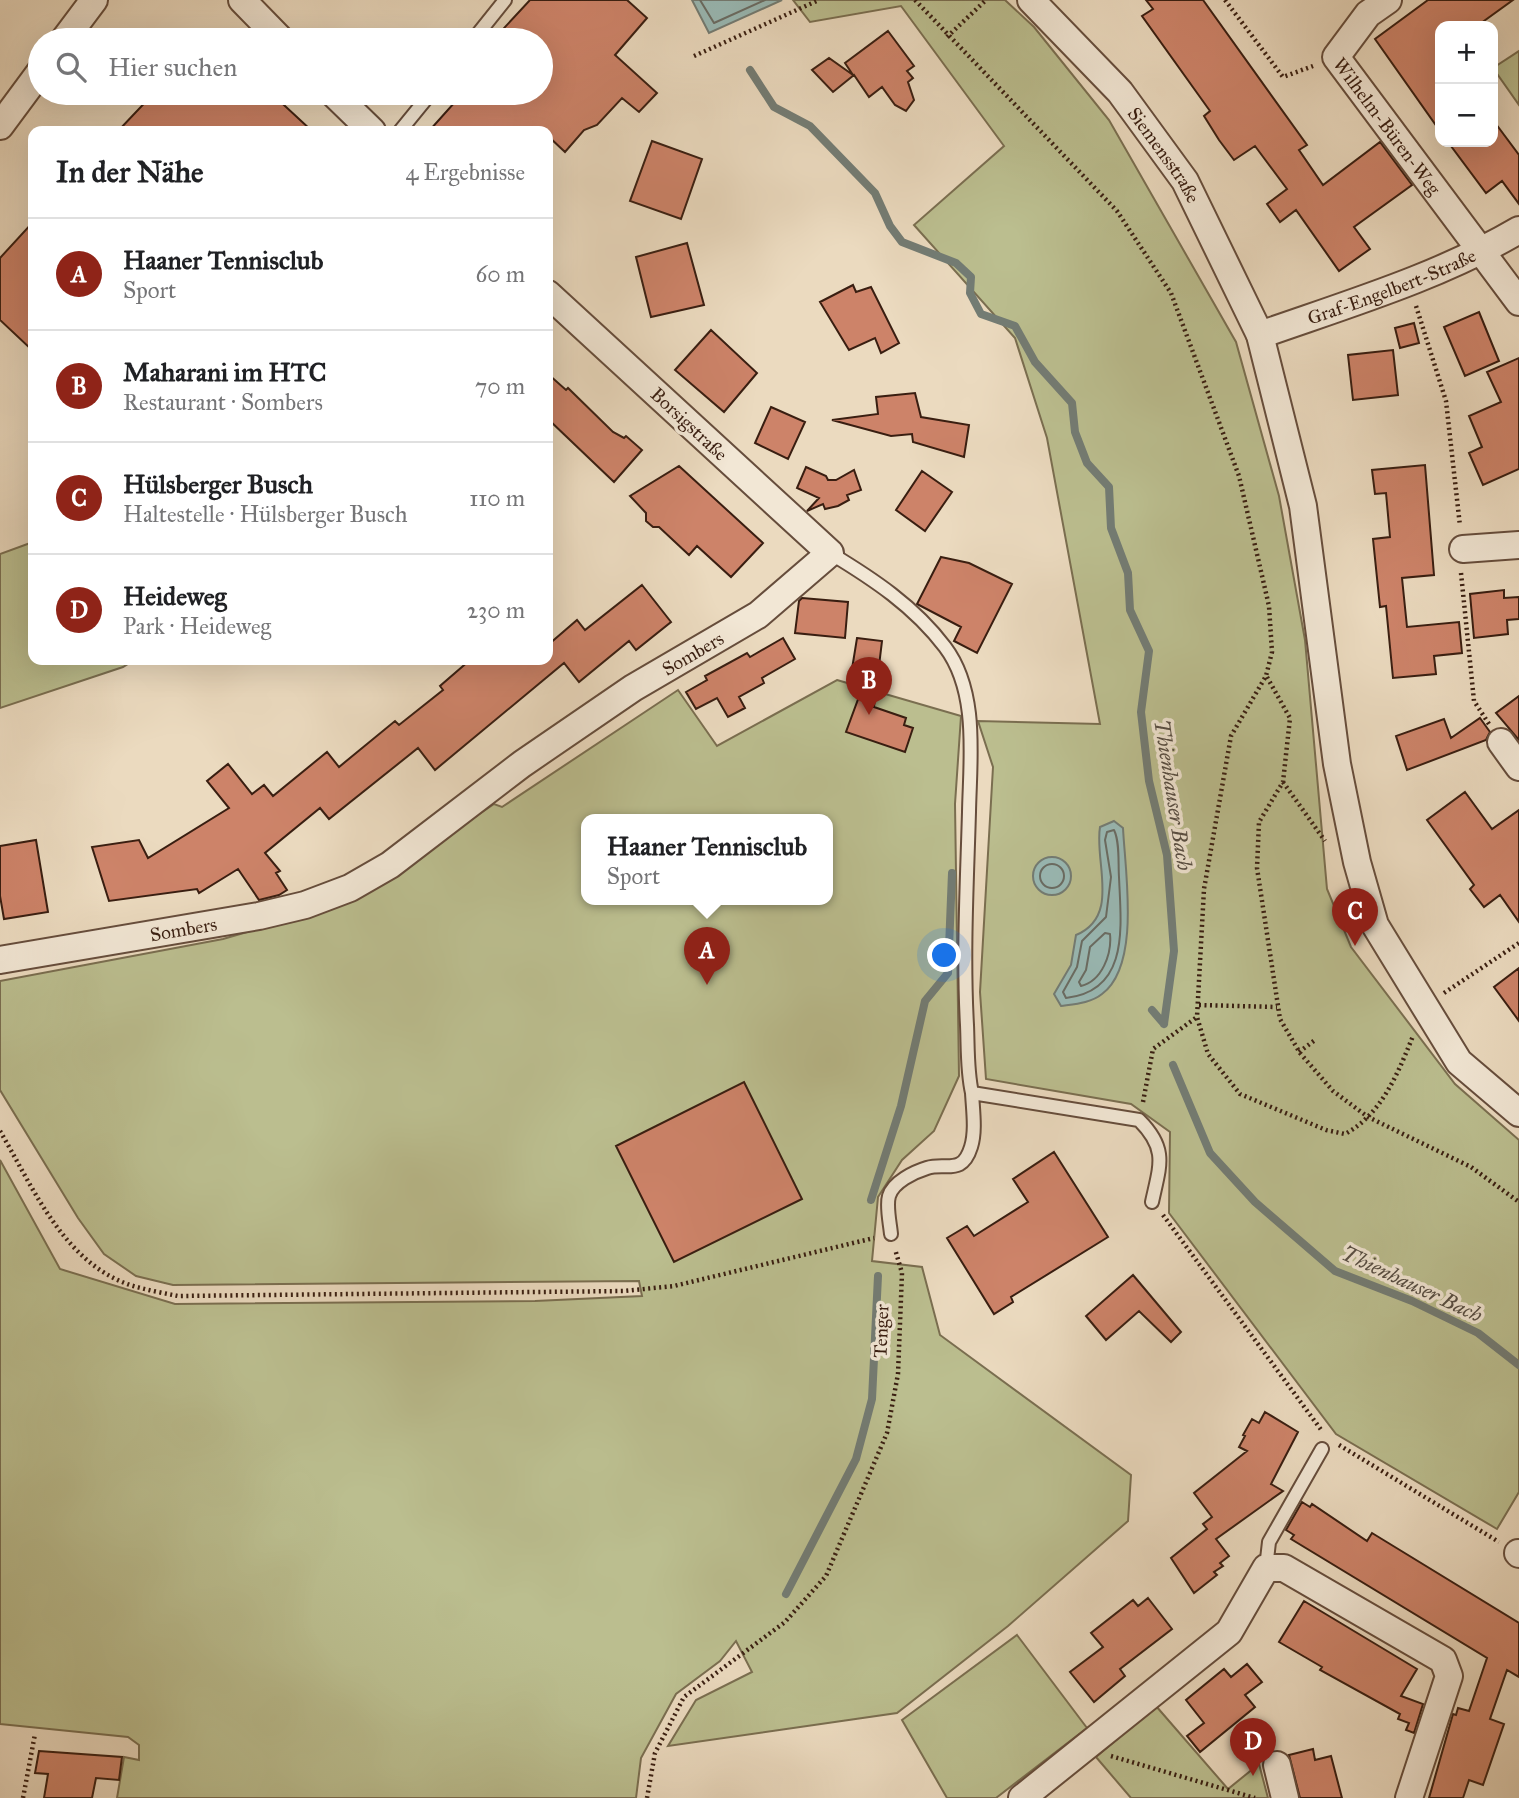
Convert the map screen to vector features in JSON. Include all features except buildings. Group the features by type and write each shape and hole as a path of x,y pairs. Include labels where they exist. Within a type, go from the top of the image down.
{"street":[{"path":"73,28 94,0"},
{"path":"242,0 269,28"},
{"name":"Siemensstraße","path":"1031,0 1120,92 1185,181 1261,335 1303,506 1337,764 1357,862 1375,925 1459,1062 1519,1113"},
{"path":"1336,57 1368,14 1388,0"},
{"name":"Wilhelm-Büren-Weg","path":"1336,57 1519,302"},
{"path":"0,126 28,88"},
{"path":"345,105 367,126"},
{"name":"Graf-Engelbert-Straße","path":"1261,335 1408,282 1483,251 1519,229"},
{"name":"Borsigstraße","path":"553,299 830,553"},
{"path":"1463,549 1519,545"},
{"name":"Sombers","path":"0,960 259,916 305,905 350,888 390,865 522,764 633,688 758,615 830,553"},
{"path":"1501,742 1519,767"},
{"path":"1022,1798 1229,1632 1266,1568 1284,1568 1443,1660 1449,1676 1409,1798"},
{"path":"1277,1766 1285,1798"}],"lane":[{"path":"483,28 505,0"},
{"path":"404,126 421,105"},
{"path":"830,553 883,585 913,612 946,648 963,681 968,712 970,771 965,995 974,1135 971,1150 960,1164 949,1168 929,1167 897,1183 889,1196 891,1234"},
{"path":"972,1093 1139,1120 1154,1136 1161,1153 1152,1202"},
{"path":"1266,1568 1269,1542 1322,1449"}],"path":[{"path":"694,56 819,0"},
{"path":"915,0 947,37 1117,211 1171,293 1239,476 1269,606 1272,652 1266,676 1231,736 1204,889 1197,1017 1208,1054 1240,1094 1335,1133 1345,1134 1368,1117 1385,1098 1413,1036 1406,1018 1519,943"},
{"path":"947,37 986,0"},
{"name":"Wilhelm-Büren-Weg","path":"1225,0 1283,77 1336,57"},
{"path":"1408,282 1446,401 1463,549 1460,587 1474,701 1501,742"},
{"path":"1266,676 1290,718 1283,782 1259,822 1257,868 1277,1007 1299,1052 1333,1091 1368,1117 1471,1167 1519,1202"},
{"path":"1283,782 1330,847 1357,862"},
{"path":"1199,1005 1277,1007"},
{"path":"1139,1120 1153,1049 1197,1017"},
{"path":"1299,1052 1315,1040"},
{"path":"0,1130 54,1225 92,1264 129,1285 178,1296 649,1289 674,1286 891,1234"},
{"path":"1152,1202 1328,1439 1518,1554"},
{"name":"Tenger","path":"647,1798 655,1753 684,1697 785,1622 826,1576 860,1499 887,1433 898,1374 902,1273 891,1234"},
{"path":"23,1798 35,1734"},
{"path":"1084,1748 1255,1798"}],"green space":[{"path":"793,0 1005,0 1034,27 1109,120 1236,342 1279,496 1305,640 1327,889 1351,947 1455,1084 1519,1140 1519,1492 1497,1529 1336,1434 1169,1213 1170,1132 1131,1104 986,1079 980,992 993,767 978,721 1100,724 1047,438 1015,338 914,225 1004,146 901,6 810,22"},
{"path":"1519,51 1519,105 1498,75 1498,65"},
{"path":"28,544 28,665 126,665 0,708 0,554"},
{"path":"837,680 961,716 955,804 959,1076 934,1131 902,1160 878,1197 872,1261 922,1267 940,1335 1131,1475 1128,1521 1008,1626 897,1713 668,1746 696,1700 752,1672 736,1641 720,1661 676,1694 641,1758 636,1798 117,1798 124,1757 139,1760 139,1745 128,1737 0,1724 0,1160 60,1269 175,1304 535,1301 642,1296 639,1281 173,1285 136,1276 104,1254 78,1218 0,1090 0,981 223,939 350,902 494,804 502,807 678,690 717,746"},
{"path":"1017,1635 1087,1728 996,1798 947,1798 902,1720"},
{"path":"1156,1706 1228,1789 1259,1764 1268,1798 1131,1798 1096,1757"}],"water":[{"path":"692,0 782,0 709,33"},
{"path":"1114,821 1123,828 1128,892 1126,940 1122,962 1114,980 1098,997 1061,1006 1054,994 1071,965 1076,935 1090,926 1098,915 1102,902 1100,827"},
{"path":"1052,857 1065,863 1071,876 1065,889 1052,895 1039,889 1033,876 1039,863"}],"waterway":[{"name":"Thienhauser Bach","path":"750,70 774,107 810,126 875,193 890,226 902,242 956,263 971,277 970,293 981,314 1015,326 1035,362 1072,403 1075,432 1087,463 1109,487 1111,528 1128,573 1130,610 1149,651 1141,712 1149,781 1167,855 1174,951 1164,1024"},
{"path":"871,1200 901,1106 925,1001 948,973 952,873"},
{"path":"1152,1010 1164,1024"},
{"name":"Thienhauser Bach","path":"1173,1065 1210,1153 1255,1202 1335,1271 1412,1301 1478,1333 1519,1365"},
{"path":"786,1594 856,1459 872,1399 878,1276"}],"place":[{"name":"Maharani im HTC","path":"869,715"},
{"name":"Hülsberger Busch","path":"1355,946"},
{"name":"Haaner Tennisclub","path":"707,985"},
{"name":"Heideweg","path":"1253,1776"}]}
